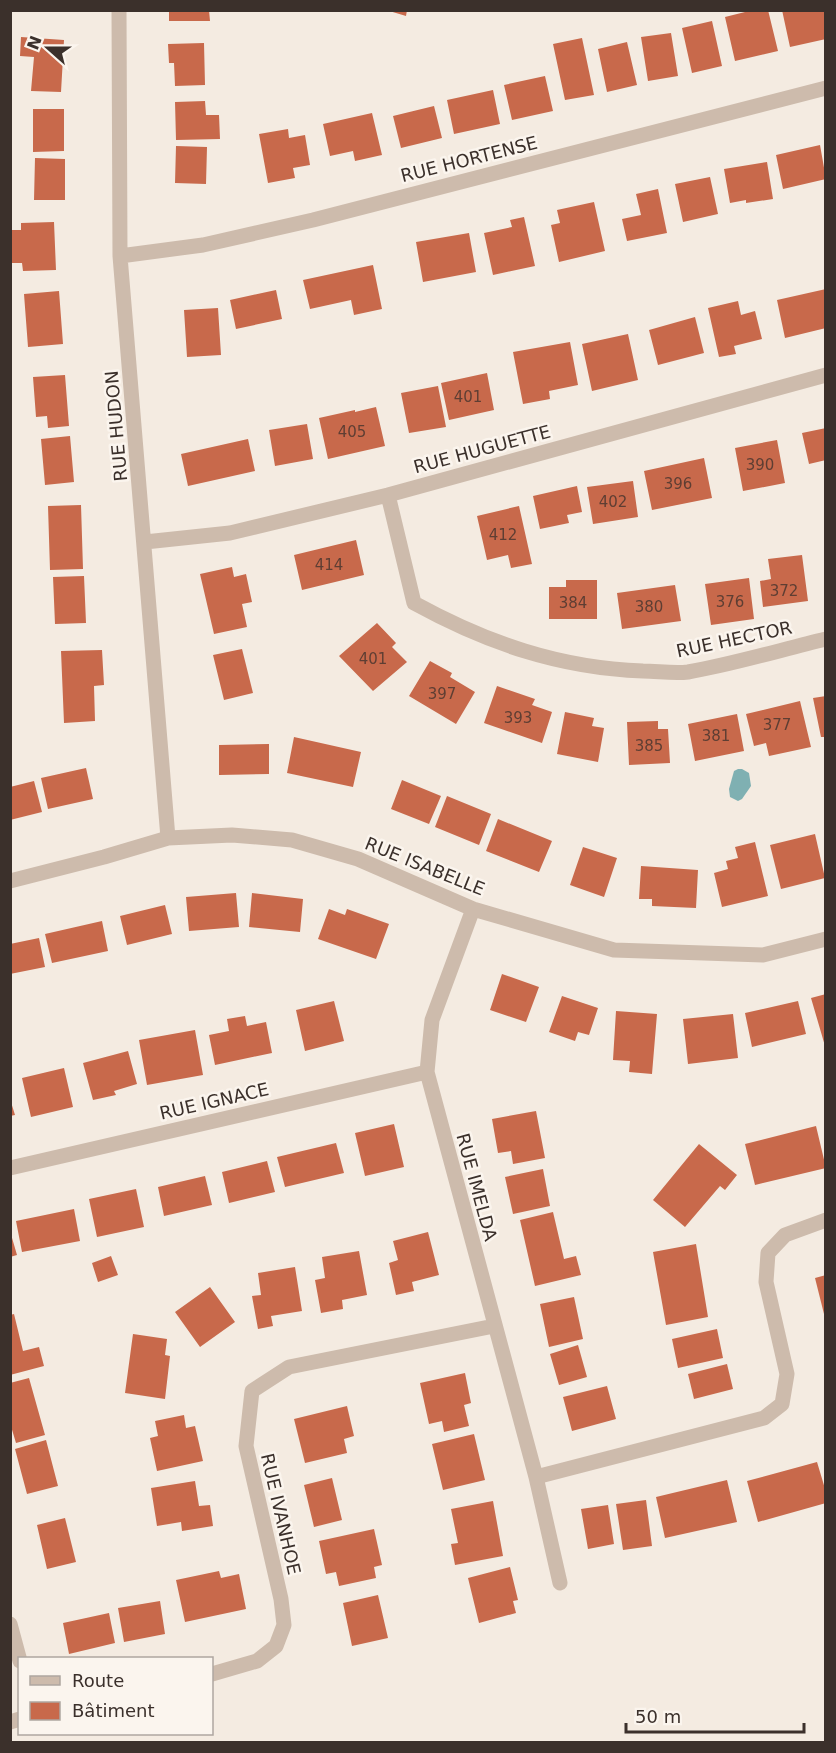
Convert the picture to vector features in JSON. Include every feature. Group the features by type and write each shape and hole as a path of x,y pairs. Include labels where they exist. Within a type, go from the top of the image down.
{"street":[{"name":"RUE HUDON","path":"119,10 120,256 168,838"},
{"name":"RUE HORTENSE","path":"120,256 203,245 313,220 825,88"},
{"name":"RUE HUGUETTE","path":"145,542 230,533 388,495 825,375"},
{"name":"RUE HECTOR","path":"388,495 414,603 493,642 558,662 624,670 686,672 825,639"},
{"name":"RUE ISABELLE","path":"10,881 168,838 232,835 292,840 358,859 473,909 614,950 763,956 825,939"},
{"name":"RUE IMELDA","path":"473,909 432,1020 426,1072 536,1477 560,1583"},
{"name":"RUE IGNACE","path":"10,1168 426,1072"},
{"path":"536,1477 764,1418 782,1404 788,1374 766,1282 768,1254 785,1235 825,1220"},
{"name":"RUE IVANHOE","path":"213,1674 257,1660 276,1647 284,1625 281,1599 246,1446 252,1391 289,1367 494,1326"},
{"path":"10,1624 19,1657"}],"water":[{"path":"738,769 749,773 751,786 738,801 730,797 729,789 734,771"}],"building":[{"path":"169,10 209,10 210,21 169,21"},
{"path":"386,10 407,10 406,16"},
{"path":"753,10 768,10 778,51 735,61 725,17"},
{"path":"782,10 826,10 826,39 790,47"},
{"path":"712,21 722,66 692,73 682,28"},
{"path":"671,33 678,76 648,81 641,37"},
{"path":"21,37 64,40 61,92 31,91 34,57 20,56"},
{"path":"582,38 594,95 565,100 553,44"},
{"path":"627,42 637,85 607,92 598,49"},
{"path":"204,43 205,85 175,86 174,63 169,63 168,44"},
{"path":"545,76 553,111 512,120 504,85"},
{"path":"493,90 500,124 454,134 447,100"},
{"path":"205,101 206,115 219,115 220,139 176,140 175,102"},
{"path":"434,106 442,138 401,148 393,116"},
{"path":"33,109 64,109 64,151 33,152"},
{"path":"372,113 382,155 355,161 353,151 330,156 323,124"},
{"path":"288,129 289,138 305,135 310,165 293,168 295,178 268,183 259,134"},
{"path":"820,145 826,179 783,189 776,155"},
{"path":"176,146 207,147 206,184 175,183"},
{"path":"35,158 65,159 65,200 34,200"},
{"path":"767,162 773,199 730,203 724,169"},
{"path":"710,177 718,214 683,222 675,184"},
{"path":"658,189 667,233 627,241 622,219 641,215 636,194"},
{"path":"594,202 605,251 559,262 551,225 560,223 557,210"},
{"path":"524,217 535,266 493,275 484,233 512,227 510,220"},
{"path":"54,222 56,270 23,271 22,263 10,263 10,230 21,230 21,223"},
{"path":"469,233 476,272 423,282 416,242"},
{"path":"373,265 382,309 354,315 351,300 310,309 303,280"},
{"path":"826,289 826,328 785,338 777,300"},
{"path":"276,290 282,319 236,329 230,300"},
{"path":"59,291 63,344 28,347 24,294"},
{"path":"738,301 741,315 755,311 762,339 734,346 736,354 719,357 708,308"},
{"path":"218,308 221,355 187,357 184,310"},
{"path":"695,317 704,353 658,365 649,330"},
{"path":"628,334 638,380 592,391 582,344"},
{"path":"570,342 578,385 549,391 550,399 523,404 513,352"},
{"path":"487,373 494,410 449,420 441,383"},
{"path":"65,375 69,426 48,428 47,416 36,417 33,377"},
{"path":"438,386 446,427 409,433 401,393"},
{"path":"376,407 385,446 328,459 319,418"},
{"path":"307,424 313,459 275,466 269,430"},
{"path":"826,428 826,460 809,464 802,433"},
{"path":"70,436 74,482 45,485 41,439"},
{"path":"248,439 255,471 188,486 181,454"},
{"path":"777,440 785,483 743,491 735,448"},
{"path":"704,458 712,498 652,510 644,471"},
{"path":"633,481 638,517 593,524 587,487"},
{"path":"577,486 582,512 567,515 569,523 540,529 533,496"},
{"path":"81,505 83,569 50,570 48,506"},
{"path":"519,506 532,564 511,568 508,555 487,560 477,516"},
{"path":"356,540 364,575 302,590 294,555"},
{"path":"802,555 808,601 763,607 760,581 771,579 768,559"},
{"path":"232,567 234,577 246,574 252,602 242,604 247,627 214,634 200,574"},
{"path":"84,576 86,623 55,624 53,577"},
{"path":"749,578 754,619 711,625 705,584"},
{"path":"566,580 597,580 597,619 549,619 549,587 566,587"},
{"path":"675,585 681,621 622,629 617,593"},
{"path":"377,623 396,643 392,647 407,662 373,691 339,656"},
{"path":"242,649 253,693 224,700 213,655"},
{"path":"102,650 104,685 94,686 95,721 64,723 61,651"},
{"path":"430,661 452,673 450,677 475,692 456,724 409,696"},
{"path":"497,686 535,699 532,705 552,712 542,743 484,723"},
{"path":"826,696 826,737 821,737 813,698"},
{"path":"800,701 811,747 769,756 766,743 754,746 746,714"},
{"path":"565,712 594,718 592,726 604,728 598,762 557,754"},
{"path":"737,714 744,751 695,761 688,724"},
{"path":"658,721 658,729 668,729 670,763 629,765 627,722"},
{"path":"294,737 361,752 353,787 287,773"},
{"path":"269,744 269,774 219,775 219,745"},
{"path":"86,768 93,799 48,809 41,778"},
{"path":"402,780 441,796 429,824 391,809"},
{"path":"34,781 42,812 10,820 10,787"},
{"path":"447,796 491,814 479,845 435,827"},
{"path":"498,819 552,841 539,872 486,851"},
{"path":"815,834 825,878 781,889 770,845"},
{"path":"755,842 768,896 722,907 714,873 728,869 726,861 738,858 735,847"},
{"path":"583,847 617,858 604,897 570,885"},
{"path":"641,866 698,870 696,908 652,906 652,899 639,899"},
{"path":"236,893 239,927 189,931 186,897"},
{"path":"252,893 303,899 300,932 249,927"},
{"path":"165,905 172,934 127,945 120,916"},
{"path":"329,909 345,915 347,909 389,924 376,959 318,939"},
{"path":"102,921 108,951 52,963 45,934"},
{"path":"39,938 45,967 10,974 10,944"},
{"path":"502,974 539,987 526,1022 490,1010"},
{"path":"826,994 826,1046 825,1046 811,998"},
{"path":"562,996 598,1008 589,1035 578,1032 575,1041 549,1032"},
{"path":"334,1001 344,1041 305,1051 296,1010"},
{"path":"798,1001 806,1034 752,1047 745,1013"},
{"path":"616,1011 657,1014 652,1074 629,1072 630,1061 613,1060"},
{"path":"733,1014 738,1058 688,1064 683,1019"},
{"path":"245,1016 247,1026 266,1022 272,1053 215,1065 209,1035 229,1031 227,1019"},
{"path":"195,1030 203,1075 147,1085 139,1040"},
{"path":"128,1051 137,1084 114,1091 116,1095 93,1100 83,1063"},
{"path":"64,1068 73,1107 31,1117 22,1078"},
{"path":"10,1099 15,1115 10,1116"},
{"path":"536,1111 545,1158 513,1164 511,1151 498,1153 492,1119"},
{"path":"394,1124 404,1167 365,1176 355,1133"},
{"path":"816,1126 826,1168 755,1185 745,1144"},
{"path":"336,1143 344,1173 285,1187 277,1157"},
{"path":"699,1144 737,1175 725,1190 720,1186 685,1227 653,1200"},
{"path":"267,1161 275,1192 229,1203 222,1172"},
{"path":"543,1169 550,1206 513,1214 505,1177"},
{"path":"205,1176 212,1205 164,1216 158,1187"},
{"path":"136,1189 144,1227 97,1237 89,1199"},
{"path":"74,1209 80,1241 22,1252 16,1221"},
{"path":"553,1212 564,1259 576,1256 581,1275 535,1286 520,1220"},
{"path":"10,1231 17,1255 10,1257"},
{"path":"428,1232 439,1275 412,1282 414,1291 396,1295 389,1263 398,1260 393,1241"},
{"path":"696,1244 708,1317 666,1325 653,1252"},
{"path":"359,1251 367,1295 342,1300 343,1309 321,1313 315,1280 325,1278 322,1257"},
{"path":"111,1256 118,1275 98,1282 92,1263"},
{"path":"295,1267 302,1311 271,1316 273,1326 258,1329 252,1296 261,1295 258,1273"},
{"path":"826,1275 826,1318 825,1318 815,1278"},
{"path":"210,1287 235,1322 200,1347 175,1312"},
{"path":"574,1297 583,1339 549,1347 540,1304"},
{"path":"14,1314 23,1351 39,1347 44,1366 10,1375 10,1315"},
{"path":"717,1329 723,1358 678,1368 672,1339"},
{"path":"133,1334 167,1339 165,1355 170,1356 165,1399 125,1393"},
{"path":"578,1345 587,1377 559,1385 550,1354"},
{"path":"727,1364 733,1389 694,1399 688,1374"},
{"path":"465,1373 471,1403 464,1405 469,1426 444,1432 442,1421 429,1424 420,1383"},
{"path":"29,1378 45,1435 16,1443 10,1423 10,1383"},
{"path":"607,1386 616,1419 572,1431 563,1397"},
{"path":"347,1406 354,1436 344,1439 347,1453 305,1463 294,1419"},
{"path":"184,1415 186,1428 195,1426 203,1461 157,1471 150,1438 158,1436 155,1421"},
{"path":"474,1434 485,1480 443,1490 432,1444"},
{"path":"46,1440 58,1486 27,1494 15,1449"},
{"path":"817,1462 826,1492 826,1503 758,1522 747,1481"},
{"path":"332,1478 342,1520 314,1527 304,1485"},
{"path":"727,1480 737,1522 665,1538 656,1497"},
{"path":"195,1481 199,1506 210,1505 213,1526 182,1531 181,1522 157,1526 151,1488"},
{"path":"646,1500 652,1546 623,1550 616,1504"},
{"path":"493,1501 503,1556 455,1565 451,1544 458,1543 451,1509"},
{"path":"608,1505 614,1544 588,1549 581,1509"},
{"path":"65,1518 76,1562 47,1569 37,1525"},
{"path":"374,1529 382,1565 374,1567 376,1578 339,1586 336,1572 326,1574 319,1541"},
{"path":"510,1567 518,1600 513,1601 516,1613 479,1623 468,1578"},
{"path":"219,1571 221,1578 239,1574 246,1609 185,1622 176,1580"},
{"path":"378,1595 388,1638 352,1646 343,1603"},
{"path":"160,1601 165,1634 124,1642 118,1608"},
{"path":"109,1613 115,1643 69,1654 63,1623"}]}
